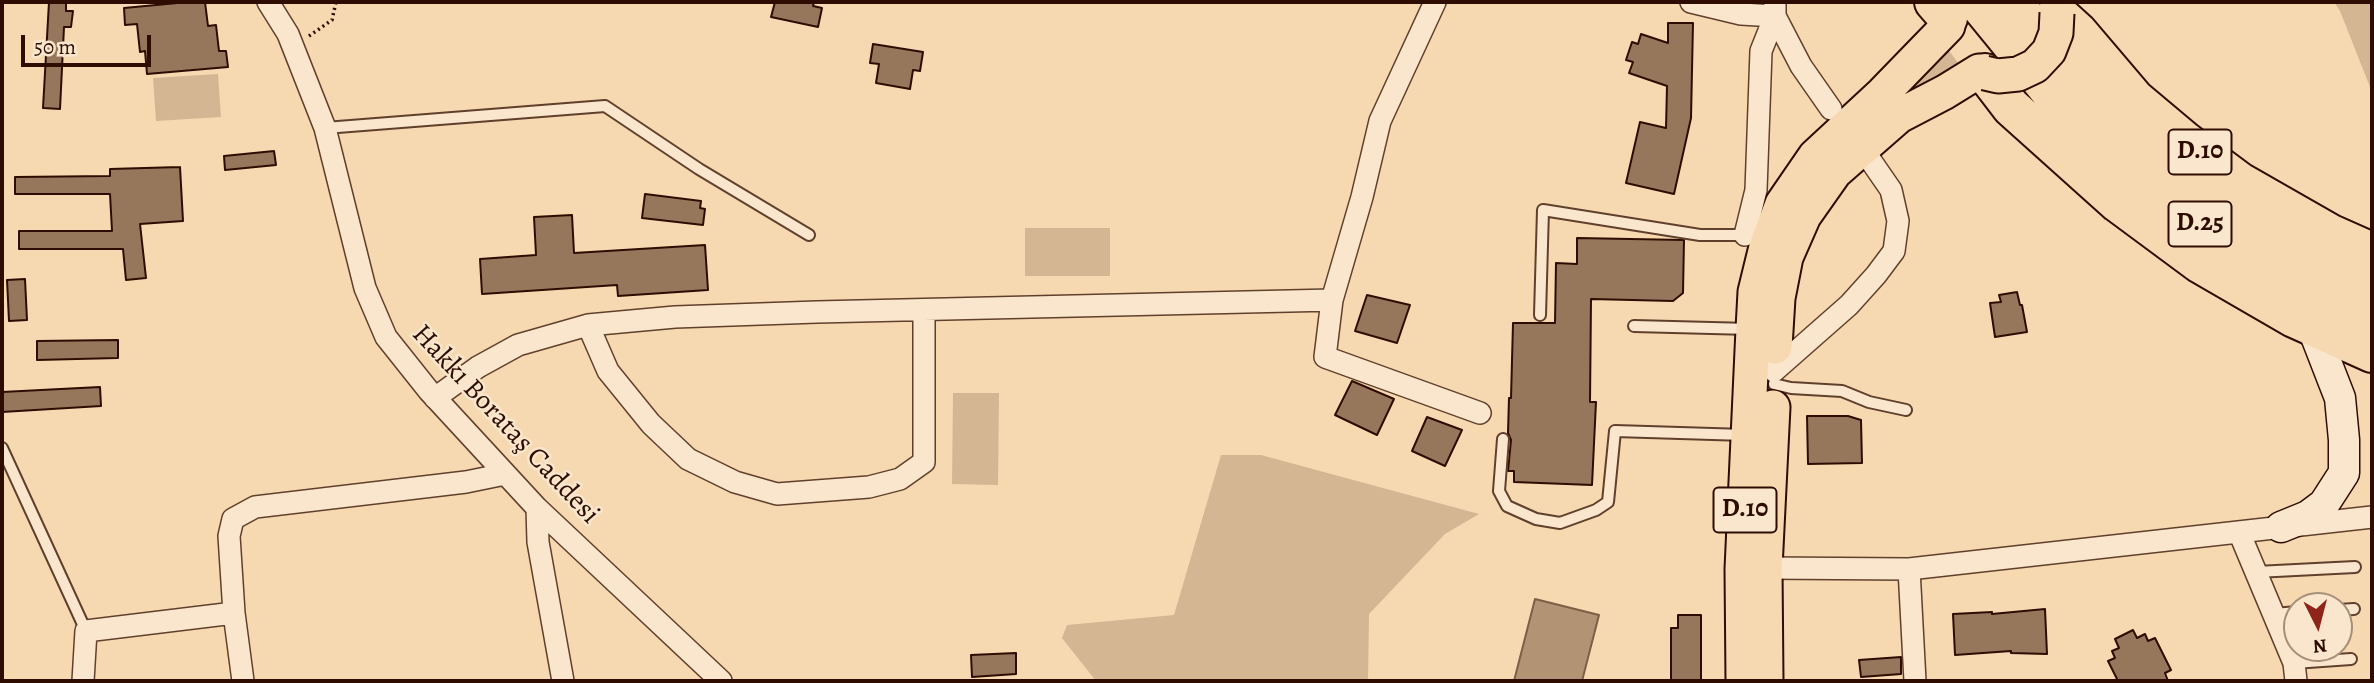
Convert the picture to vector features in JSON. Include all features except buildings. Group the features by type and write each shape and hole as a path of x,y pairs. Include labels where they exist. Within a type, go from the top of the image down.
{"highway":[{"name":"D.25","path":"2013,2 2101,146 2167,200 2232,247 2299,285 2372,316"},
{"name":"D.10","path":"2055,7 2135,100 2185,141 2240,182 2331,234 2372,252"},
{"name":"D.25","path":"1952,10 1992,23 2062,85 2117,120 2182,178 2241,219 2315,261 2372,288"},
{"path":"1982,72 2011,107 2118,203 2199,263 2312,326 2372,353"}],"main road":[{"name":"D.10","path":"1766,681 1765,568 1774,377 1778,298 1786,257 1804,216 1835,172 1899,116 1982,72 1998,76 2018,74 2035,66 2049,51 2056,33 2055,7"},
{"name":"D.10","path":"1743,681 1742,569 1753,329 1755,292 1766,247 1782,205 1815,156 1883,93 1952,10"},
{"path":"1952,10 1952,45 1963,60 1982,72"},
{"path":"2281,527 2308,516 2324,504 2344,473 2340,398 2312,326"}],"street":[{"name":"Hakkı Borataş Caddesi","path":"268,2 288,34 325,128 365,288 386,337 435,398 537,508 721,681"},
{"path":"1435,2 1380,121 1362,197 1332,300 1325,356 1480,413"},
{"path":"1691,2 1741,14 1775,9"},
{"path":"1775,9 1801,66 1830,109"},
{"path":"1745,235 1756,190 1761,51 1775,9"},
{"path":"1774,377 1849,305 1894,251 1898,221 1891,190 1871,161"},
{"path":"435,398 478,367 519,345 588,326 675,317 1332,300"},
{"path":"588,326 608,371 651,424 688,459 735,482 776,494 869,486 900,479 924,462 924,310"},
{"path":"243,681 234,613 229,536 233,519 256,507 466,482 505,474"},
{"path":"537,508 538,542 562,681"},
{"path":"1765,568 1909,569 2372,517"},
{"path":"2239,532 2295,672"},
{"path":"1909,569 1915,681"},
{"path":"83,681 86,631 234,613"}],"lane":[{"path":"325,128 605,106 699,169 809,234"},
{"path":"1540,315 1543,210 1700,235 1745,235"},
{"path":"1634,326 1753,329"},
{"path":"1774,377 1791,388 1842,391 1869,402 1906,410"},
{"path":"1503,439 1499,491 1507,506 1536,519 1560,523 1596,510 1608,502 1615,431 1748,435"},
{"path":"2,448 86,631"},
{"path":"2256,572 2355,567"},
{"path":"2274,614 2283,613"},
{"path":"2295,672 2338,662"}],"path":[{"path":"294,48 332,20 336,2"}],"shaded area":[{"path":"2334,2 2372,2 2372,92 2340,11"},
{"path":"1943,43 1965,72 1895,106"},
{"path":"218,74 221,117 156,121 153,78"},
{"path":"1025,228 1110,228 1110,276 1025,276"},
{"path":"953,393 999,393 998,485 952,484"},
{"path":"1221,455 1261,455 1479,514 1445,534 1369,614 1368,681 1096,681 1062,638 1067,625 1174,615"},
{"path":"1535,599 1599,615 1582,681 1514,681"}]}
